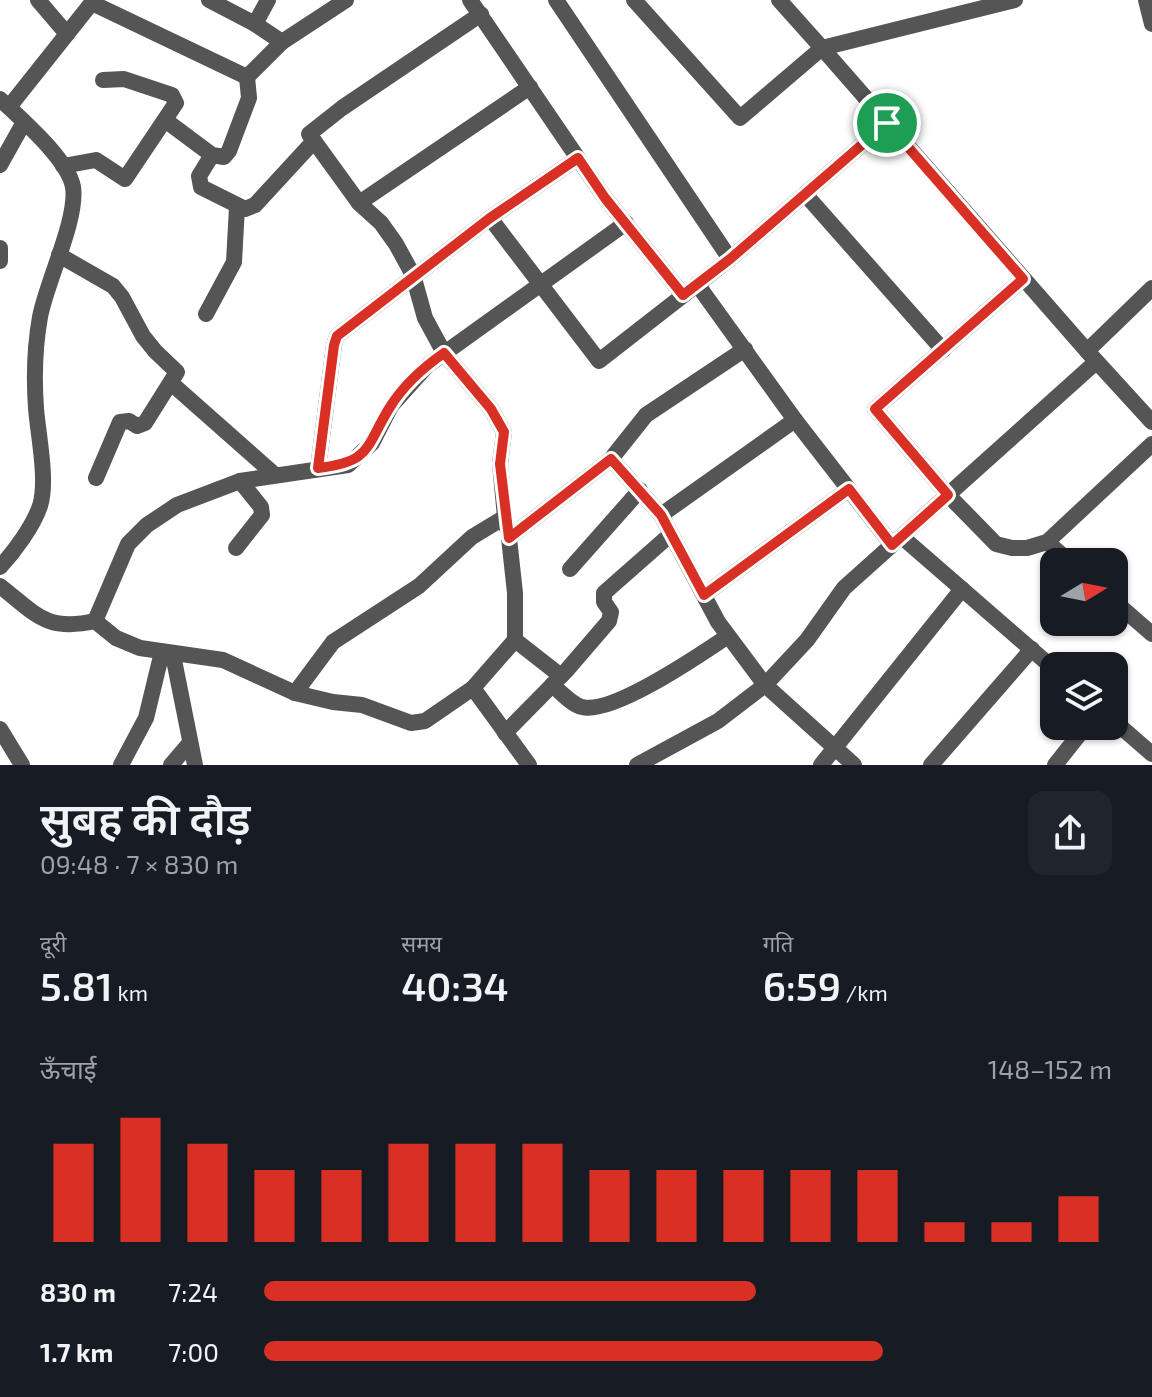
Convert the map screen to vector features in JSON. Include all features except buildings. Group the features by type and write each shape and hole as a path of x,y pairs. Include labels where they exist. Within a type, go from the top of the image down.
{"street":[{"path":"38,0 67,34"},
{"path":"209,0 282,42"},
{"path":"255,24 268,0"},
{"path":"247,77 282,42 346,0"},
{"path":"470,0 578,158 683,295"},
{"path":"556,0 730,259"},
{"path":"634,0 740,118 822,48 955,7 1015,0"},
{"path":"779,0 1152,422"},
{"path":"1146,0 1152,24"},
{"path":"0,567 27,530 40,504 41,460 36,404 40,316 59,255 73,189 63,166 4,103 93,1 247,77"},
{"path":"0,586 49,623 63,626 95,621 116,638 140,648 223,660 295,693 362,705 411,723 425,721 473,688 515,640 515,593 500,464 504,432 491,409 444,353 425,318 413,275 381,223 359,203 309,134 342,108 481,14"},
{"path":"165,120 212,155 224,157 249,98 247,77"},
{"path":"63,166 96,160 125,179 176,103 172,95 124,79 103,80"},
{"path":"359,203 530,87"},
{"path":"0,165 24,122"},
{"path":"490,218 599,361 730,259 887,123"},
{"path":"212,155 199,176 201,187 245,209 255,205 314,141"},
{"path":"318,468 337,336 490,218 578,158"},
{"path":"805,194 943,350"},
{"path":"206,314 234,262 237,207"},
{"path":"95,621 128,544 147,525 177,505 240,481 348,465 372,443 391,406 428,365 626,223"},
{"path":"0,248 0,261"},
{"path":"59,255 113,286 143,336 177,372 142,426 129,421 120,422 96,478"},
{"path":"1023,279 875,409 948,495 996,544 1012,548 1047,542 1152,444"},
{"path":"697,284 849,489 897,541 962,589 1040,656"},
{"path":"637,765 718,721 765,685 807,640 844,588 948,495 1092,356 1152,288"},
{"path":"509,538 611,459 646,415 745,349"},
{"path":"171,383 275,475"},
{"path":"661,515 795,420"},
{"path":"611,459 661,515 728,636 765,685 854,765"},
{"path":"236,548 262,515 261,507 240,481"},
{"path":"704,595 849,489"},
{"path":"570,569 640,490"},
{"path":"295,693 333,642 419,586 472,537 505,517"},
{"path":"505,733 557,680 611,616 604,602 604,593 671,534"},
{"path":"1047,542 1054,548"},
{"path":"821,765 962,589"},
{"path":"1128,613 1151,632"},
{"path":"515,640 557,680 579,707 594,708 661,680 728,636"},
{"path":"931,765 1032,649"},
{"path":"167,654 195,765"},
{"path":"121,765 146,718 167,654"},
{"path":"473,688 529,765"},
{"path":"0,729 22,765"},
{"path":"1128,733 1152,754"},
{"path":"1055,765 1075,740"},
{"path":"171,765 189,744"}],"route":[{"path":"887,123 1023,279 875,409 948,495 892,545 849,489 704,595 661,515 611,459 509,538 500,464 504,432 491,409 444,353 428,365 391,406 372,443 348,465 318,468 337,336 490,218 578,158 605,198 683,295 730,259 887,123"}]}
